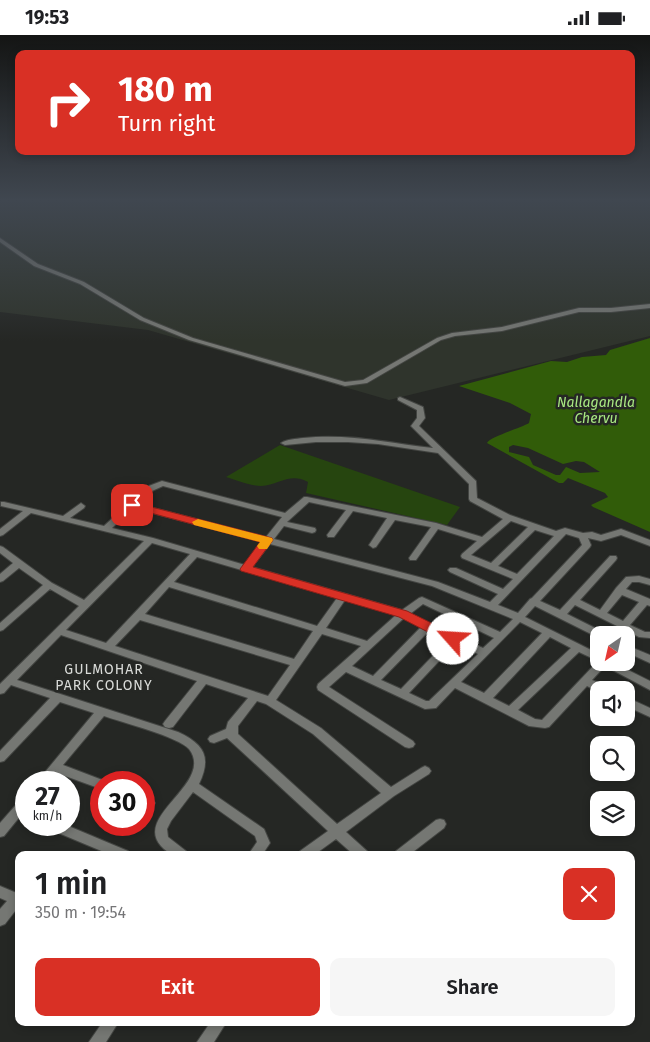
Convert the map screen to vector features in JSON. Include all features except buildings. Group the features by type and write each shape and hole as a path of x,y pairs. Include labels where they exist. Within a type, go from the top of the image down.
{"street":[{"path":"10,247 36,265 82,283 142,319 191,339 345,384 365,382 439,339 454,334 502,329 579,310 611,310 650,306"},
{"path":"400,399 420,409 421,419 415,426 473,483 473,499 507,517 533,527 561,534"},
{"path":"285,443 324,438 368,441 407,448 442,451"},
{"path":"107,527 153,486 165,483 285,519 312,530"},
{"path":"246,569 285,519 307,499 436,526 482,540"},
{"path":"4,504 107,527 403,614 484,653"},
{"path":"132,505 435,584 518,617 590,653"},
{"path":"66,517 81,506"},
{"path":"331,535 351,508"},
{"path":"0,533 29,510"},
{"path":"373,545 393,517"},
{"path":"507,517 507,521 489,537 482,540 462,559 492,567 518,578"},
{"path":"413,558 436,526"},
{"path":"492,567 533,527"},
{"path":"492,606 565,531 601,538 621,532 650,543"},
{"path":"345,667 425,705 432,705 501,637 587,545 583,536"},
{"path":"0,690 150,540"},
{"path":"0,549 49,585 84,605"},
{"path":"108,648 195,554"},
{"path":"562,615 613,558"},
{"path":"0,579 18,564"},
{"path":"452,570 505,593"},
{"path":"601,615 629,579 640,579 650,582"},
{"path":"169,584 370,645"},
{"path":"0,628 49,585"},
{"path":"574,601 624,626 647,602 619,590"},
{"path":"270,701 343,596"},
{"path":"409,744 322,687 419,601 425,601 501,637"},
{"path":"533,601 590,629"},
{"path":"139,616 296,663"},
{"path":"374,681 427,627"},
{"path":"58,631 270,701 316,731 390,793"},
{"path":"485,699 549,631"},
{"path":"635,631 643,635 650,635"},
{"path":"402,694 453,639"},
{"path":"510,711 579,647"},
{"path":"635,652 650,659"},
{"path":"454,683 533,723 545,724 594,671"},
{"path":"625,671 648,681"},
{"path":"169,724 204,679"},
{"path":"9,681 174,735 194,746 199,757 198,772 193,786 161,827 161,837 177,851"},
{"path":"585,681 590,683"},
{"path":"230,732 232,725 254,695"},
{"path":"0,758 57,698"},
{"path":"635,706 650,713"},
{"path":"52,771 101,712"},
{"path":"214,739 230,732"},
{"path":"230,732 235,739 359,851"},
{"path":"55,767 90,781"},
{"path":"310,851 390,793 425,771"},
{"path":"193,786 260,833 264,843 257,851"},
{"path":"0,832 15,817"},
{"path":"405,851 440,824"},
{"path":"79,836 115,851"},
{"path":"0,892 15,899"},
{"path":"0,920 15,903"},
{"path":"97,1042 109,1026"},
{"path":"209,1040 217,1026"}],"shaded area":[{"path":"0,247 650,247 650,336 389,400 148,330 0,312"},
{"path":"280,445 460,507 447,525 306,493 308,482 302,479 290,479 261,486 226,477"}],"water":[{"name":"Nallagandla Chervu","path":"650,338 650,532 591,505 608,497 605,493 568,478 563,483 559,483 487,443 493,438 529,423 531,414 510,403 459,386 551,361 567,362 582,357 606,355 610,350","holes":["513,445 528,448 563,464 576,461 584,462 600,472 580,473 566,467 560,475 556,475 533,465 529,457 509,452 509,447"]}],"slow traffic":[{"path":"198,522 268,540 263,546"}],"district":[{"name":"GULMOHAR PARK COLONY","path":"104,677"}],"route":[{"path":"132,505 268,540 246,569 403,614 453,639"}]}
